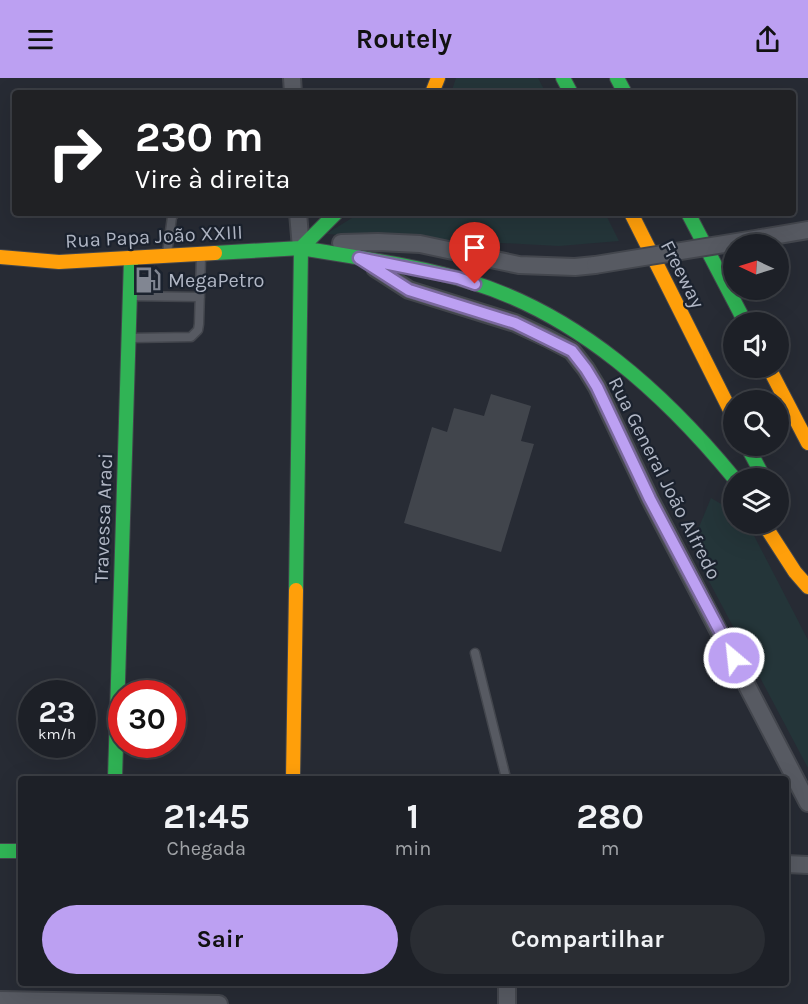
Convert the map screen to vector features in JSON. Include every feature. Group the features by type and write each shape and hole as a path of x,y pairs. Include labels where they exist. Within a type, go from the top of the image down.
{"main road":[{"path":"293,776 301,248 333,216"},
{"name":"Freeway","path":"633,216 723,396"},
{"name":"Freeway","path":"690,216 740,312"},
{"name":"Rua Papa João XXIII","path":"0,257 58,262 301,248"},
{"path":"301,248 458,278 492,289 530,306 603,349 654,390 707,444 726,468"},
{"name":"Travessa Araci","path":"115,776 131,259"},
{"path":"774,378 808,443"},
{"path":"770,534 795,572 808,587"},
{"path":"0,850 18,851"}],"street":[{"path":"298,216 301,248"},
{"name":"Rua Papa João XXIII","path":"301,248 378,242 420,244 519,265 575,267 808,230"},
{"name":"Rua General João Alfredo","path":"359,258 409,290 515,323 572,351 597,387 650,499 808,803"},
{"path":"789,864 808,865"},
{"path":"507,986 507,1004"},
{"path":"0,1000 219,1004"}],"lane":[{"path":"166,257 173,216"},
{"path":"128,338 191,337 195,335 199,324 201,254"},
{"path":"129,296 200,297"},
{"path":"476,653 507,776"}],"shaded area":[{"path":"456,78 538,78 544,90 452,90"},
{"path":"355,216 606,216 619,241 559,246 326,234"},
{"path":"711,498 723,505 723,534 753,534 808,640 808,768 703,570 694,539"}],"building":[{"path":"145,88 178,88 178,90 145,90"},
{"path":"491,394 531,406 521,441 534,444 501,552 404,523 432,427 447,432 454,408 484,416"}],"traffic: fast":[{"path":"563,78 569,90"},
{"path":"617,78 623,90"},
{"path":"301,248 333,216"},
{"path":"690,216 740,312"},
{"path":"215,253 301,248 296,590"},
{"path":"301,248 387,262 450,276 510,296 547,315 583,336 648,387 725,468"},
{"path":"115,776 131,259"},
{"path":"752,456 759,468"},
{"path":"0,851 18,851"}],"traffic: slow":[{"path":"433,90 438,78"},
{"path":"633,216 723,396"},
{"path":"0,257 59,262 215,253"},
{"path":"774,378 808,443"},
{"path":"770,534 795,572 808,587"},
{"path":"293,776 296,590"}],"place":[{"name":"MegaPetro","path":"148,280"}],"route":[{"path":"475,284 458,278 359,258 409,290 515,323 572,351 597,387 650,499 734,658"}]}
